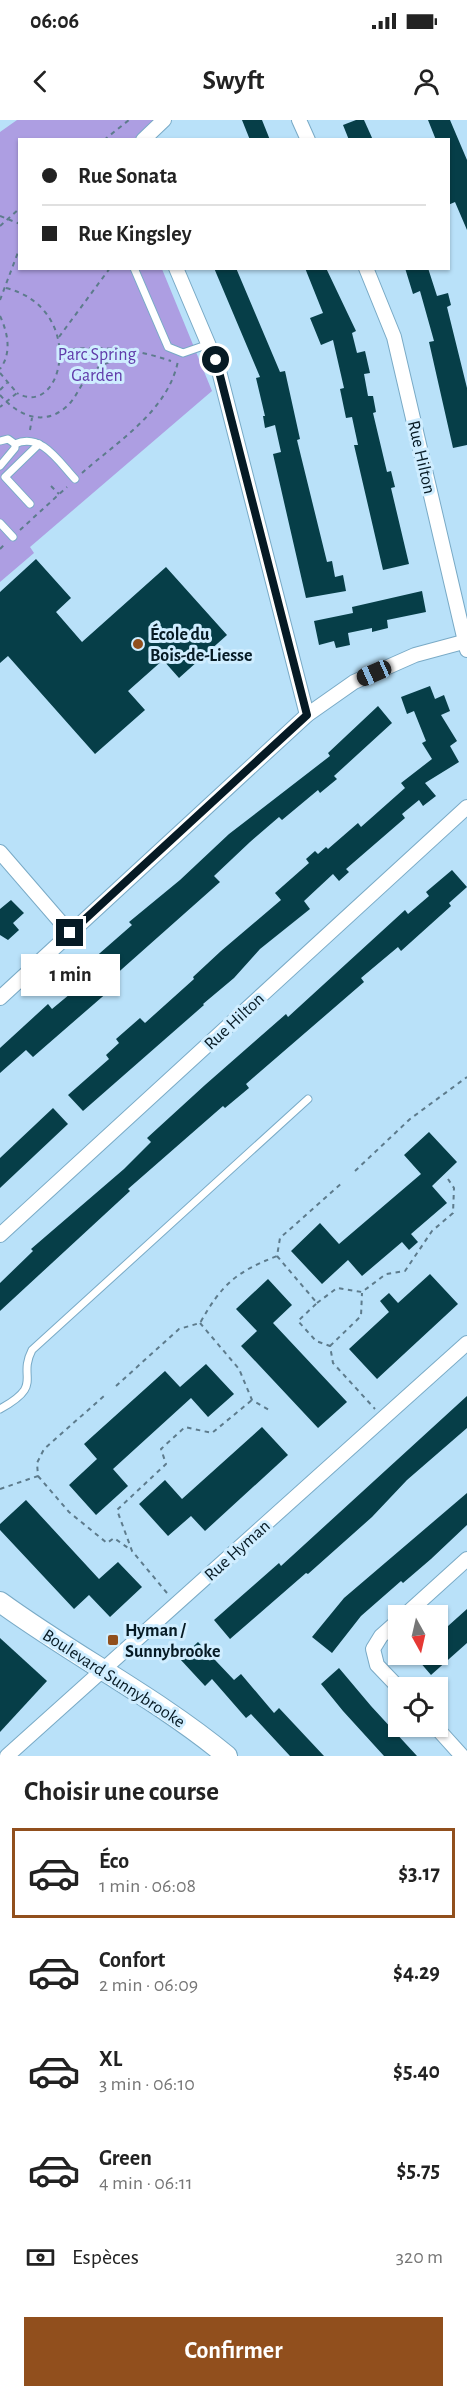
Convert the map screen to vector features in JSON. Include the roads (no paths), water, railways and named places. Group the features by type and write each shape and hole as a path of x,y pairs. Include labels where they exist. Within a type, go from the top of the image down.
{"street":[{"path":"145,138 164,120"},
{"path":"299,120 307,138"},
{"path":"177,270 209,344 228,401 307,715"},
{"name":"Rue Hilton","path":"367,270 394,337 466,644"},
{"path":"0,998 307,715 354,682 415,655 466,644"},
{"name":"Rue Hilton","path":"0,1235 467,807"},
{"path":"0,852 70,933"},
{"name":"Rue Hyman","path":"7,1756 467,1343"},
{"path":"416,1605 467,1559"},
{"name":"Boulevard Sunnybrooke","path":"0,1602 187,1725 227,1756"},
{"path":"388,1630 381,1636 373,1650 377,1665 388,1677"},
{"path":"445,1737 462,1756"}],"lane":[{"path":"135,270 168,346 179,353 209,344"},
{"path":"0,441 8,439 15,444"},
{"path":"15,444 25,440 45,447 75,479"},
{"path":"0,466 14,453 15,444"},
{"path":"30,504 5,477 39,444"},
{"path":"0,523 13,537"},
{"path":"0,1409 23,1393 29,1381 27,1359 32,1350 308,1099"}],"place":[{"name":"École du Bois-de-Liesse","path":"138,644"},
{"name":"Hyman / Sunnybrooke","path":"113,1640"}],"park label":[{"name":"Parc Spring Garden","path":"97,364"}]}
